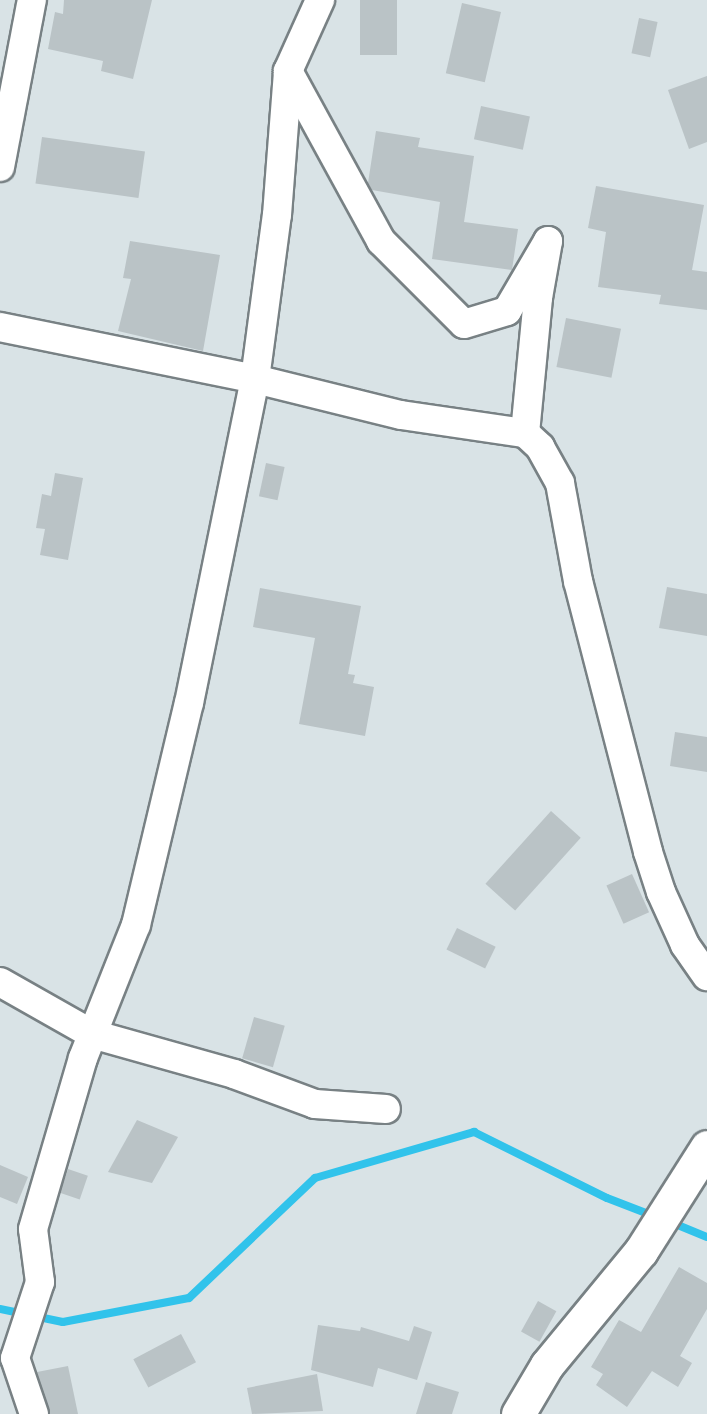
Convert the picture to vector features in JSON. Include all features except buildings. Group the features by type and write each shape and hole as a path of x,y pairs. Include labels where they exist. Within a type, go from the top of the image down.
{"street":[{"path":"0,167 32,0"},
{"path":"34,1414 8,1358 40,1282 33,1229 92,1034 136,925 189,703 255,379 277,215 288,71 320,0"},
{"path":"288,71 381,241 465,324 507,311 548,241 538,298 525,433"},
{"path":"0,327 255,379 401,415 525,433 540,447 560,483 578,581 661,892 685,945 707,976"},
{"path":"0,982 92,1034 234,1074 315,1104 386,1109"},
{"path":"518,1414 547,1365 641,1251 707,1147"}],"waterway":[{"path":"0,1309 63,1322 189,1298 315,1178 474,1132 607,1198 654,1216"},
{"path":"668,1221 707,1237"}]}
